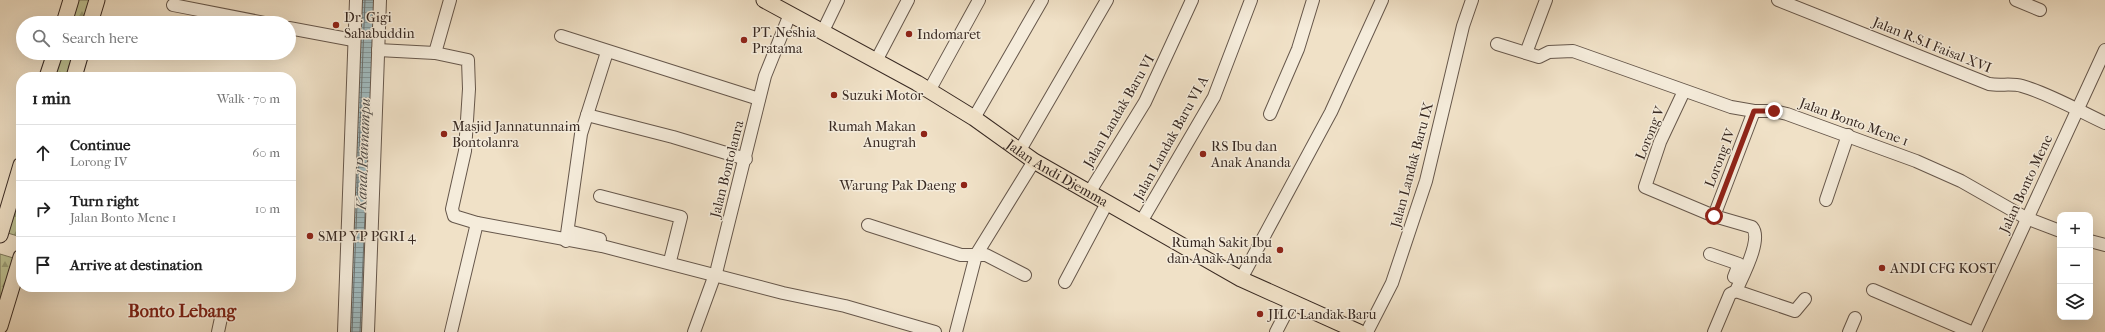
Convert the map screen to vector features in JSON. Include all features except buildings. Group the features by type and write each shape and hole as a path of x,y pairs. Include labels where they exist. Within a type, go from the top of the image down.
{"main road":[{"path":"66,16 71,0"},
{"path":"92,16 97,0"},
{"name":"Jalan Andi Djemma","path":"764,0 929,91 974,118 1034,161 1241,279 1291,303 1359,332"},
{"path":"49,72 53,60"},
{"path":"75,72 79,60"},
{"path":"0,235 4,204 16,176"},
{"path":"0,326 16,273"}],"street":[{"path":"344,332 353,40 356,0"},
{"path":"368,332 380,0"},
{"path":"435,53 450,0"},
{"path":"823,32 838,0"},
{"path":"876,61 908,0"},
{"path":"929,91 979,0"},
{"path":"974,118 1042,0"},
{"path":"1020,150 1107,0"},
{"name":"Jalan Landak Baru VI","path":"1089,193 1145,102 1192,0"},
{"name":"Jalan Landak Baru VI A","path":"1141,222 1214,97 1251,0"},
{"path":"1270,114 1298,49 1313,0"},
{"path":"1241,279 1331,112 1382,0"},
{"name":"Jalan Landak Baru IX","path":"1367,332 1392,283 1426,181 1463,26 1472,0"},
{"path":"1526,53 1546,0"},
{"name":"Jalan R.S.I Faisal XVI","path":"1778,0 1989,84 2021,86 2105,123"},
{"path":"2016,0 2040,10"},
{"path":"173,5 200,5 240,16"},
{"name":"Jalan Bontolanra","path":"694,332 716,272 746,159 765,76 790,14"},
{"path":"296,29 353,40"},
{"path":"561,36 607,52 759,99"},
{"name":"Jalan Bonto Mene 1","path":"1497,44 1539,57 1549,52 1573,51 1731,107 1754,111 1774,111 1848,135 1940,171 2026,218 2057,230"},
{"path":"378,50 435,53 464,58 469,63 465,151 452,213 454,216 477,223 569,236 671,257 783,293 845,306 935,332"},
{"name":"Jalan Bonto Mene","path":"1975,332 2026,218 2105,50"},
{"path":"569,236 580,142 607,52"},
{"name":"Lorong V","path":"1684,91 1660,142 1645,188 1714,216"},
{"name":"Lorong IV","path":"1714,216 1754,111"},
{"path":"587,115 673,137 746,159"},
{"path":"1826,200 1848,135"},
{"path":"956,332 976,255 1034,161"},
{"path":"600,196 681,217 671,257"},
{"path":"1065,282 1107,203"},
{"path":"1714,216 1752,227 1756,233 1755,244 1714,332"},
{"path":"451,332 477,223"},
{"path":"868,225 961,255 983,254 992,257 1025,275"},
{"path":"569,236 602,246 716,272"},
{"path":"2093,242 2105,245"},
{"path":"1710,254 1739,264 1731,285 1733,292"},
{"path":"1873,290 1971,332"},
{"path":"1733,292 1795,311 1805,299"},
{"path":"1276,332 1291,303"},
{"path":"218,332 221,318"},
{"path":"1848,332 1855,318"}],"green space":[{"path":"71,0 98,0 93,16 66,16"},
{"path":"53,60 80,60 76,72 49,72"},
{"path":"16,182 16,236 1,231"},
{"path":"0,254 16,259 16,273 7,302 0,300"}],"water":[{"name":"Kanal Pannampu","path":"361,0 378,0 364,332 348,332"}],"place":[{"name":"Dr. Gigi Sahabuddin","path":"336,25"},
{"name":"Indomaret","path":"909,34"},
{"name":"PT. Neshia Pratama","path":"744,40"},
{"name":"Suzuki Motor","path":"834,95"},
{"name":"Masjid Jannatunnaim Bontolanra","path":"444,134"},
{"name":"Rumah Makan Anugrah","path":"924,134"},
{"name":"RS Ibu dan Anak Ananda","path":"1203,154"},
{"name":"Warung Pak Daeng","path":"964,185"},
{"name":"SMP YP PGRI 4","path":"310,236"},
{"name":"Rumah Sakit Ibu dan Anak Ananda","path":"1280,250"},
{"name":"ANDI CFG KOST","path":"1882,268"},
{"name":"JILC Landak Baru","path":"1260,314"}],"district":[{"name":"Bonto Lebang","path":"182,311"}],"route":[{"path":"1714,216 1754,111 1774,111"}]}
